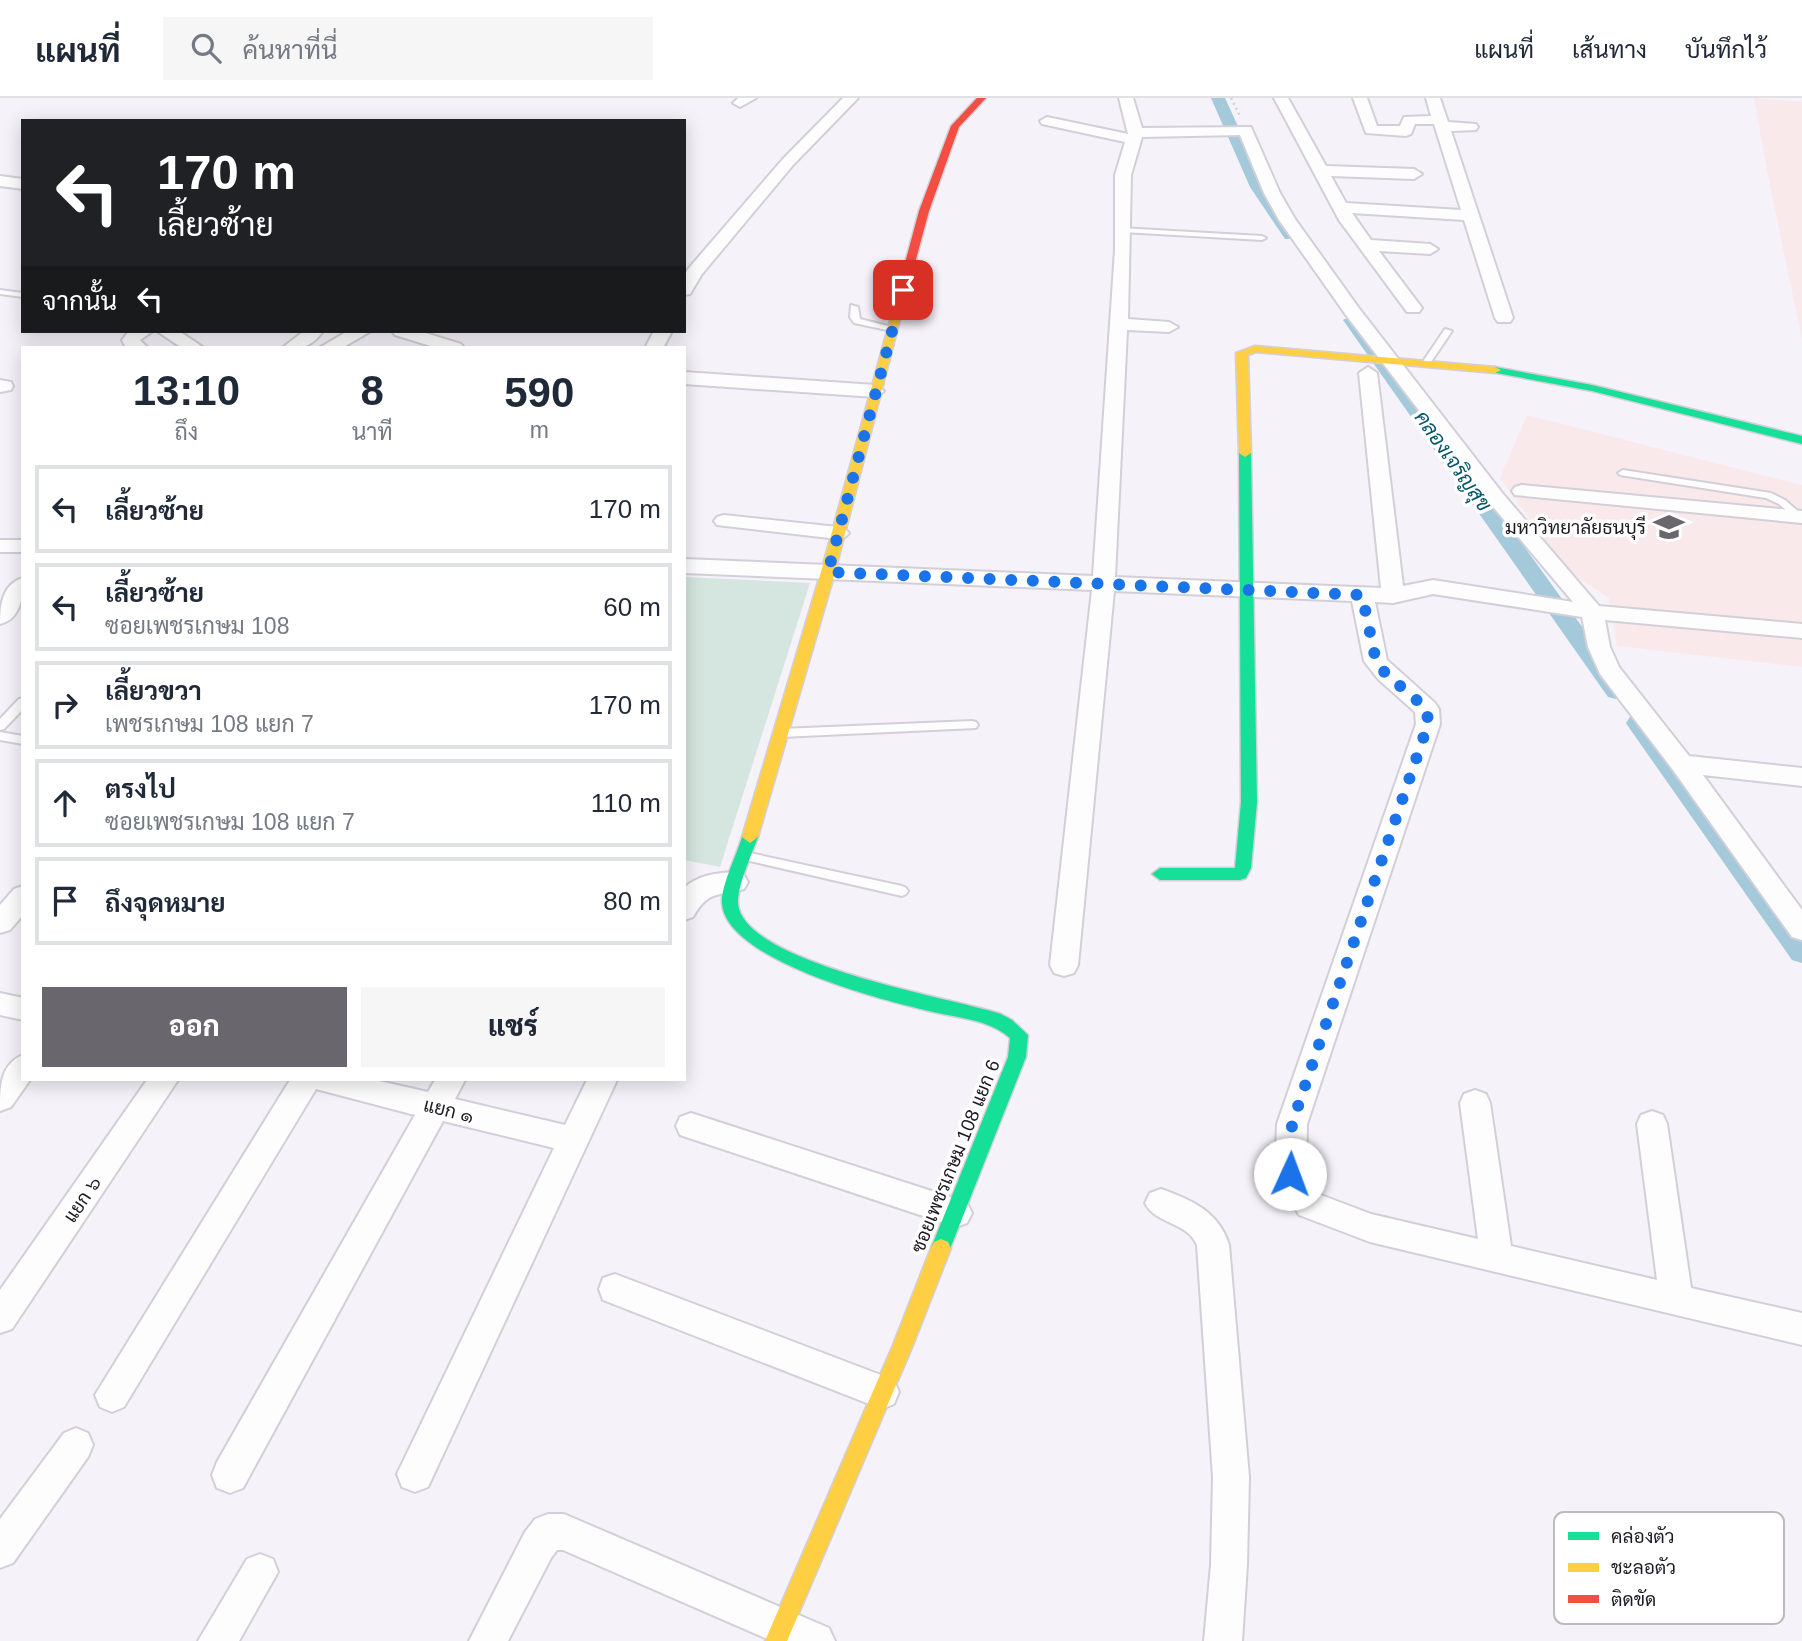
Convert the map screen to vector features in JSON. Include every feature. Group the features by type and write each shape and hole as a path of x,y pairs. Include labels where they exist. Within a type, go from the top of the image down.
{"street":[{"path":"686,287 695,272 788,162 851,98"},
{"name":"ซอยเพชรเกษม 108 แยก 6","path":"780,1633 956,1213 1017,1057 1018,1035 1001,1022 812,971 753,938 734,919 730,905 828,572 924,211 947,141 955,126 982,98"},
{"path":"1064,965 1104,583 1124,230 1124,175 1136,136 1126,98"},
{"path":"1281,98 1341,208 1413,308"},
{"path":"1360,98 1372,136 1408,136 1409,120 1471,127"},
{"path":"1433,98 1504,318"},
{"path":"1046,121 1136,136 1243,130 1287,220 1380,365 1561,572 1586,611 1608,669 1682,764 1802,930"},
{"path":"1320,171 1413,174"},
{"path":"0,181 21,184"},
{"path":"1341,208 1470,215"},
{"path":"1366,245 1430,249"},
{"path":"1118,324 1169,327"},
{"path":"136,346 131,340 139,333"},
{"path":"169,333 192,346"},
{"path":"295,346 312,333"},
{"path":"332,346 358,333"},
{"path":"407,333 449,346"},
{"path":"1160,874 1240,874 1243,868 1249,802 1241,353 1255,349 1354,357 1380,365 1426,363 1521,374 1802,440"},
{"path":"1380,365 1376,459 1394,596"},
{"path":"686,378 874,391"},
{"path":"1522,491 1800,516"},
{"path":"724,521 838,533"},
{"path":"0,546 21,546"},
{"path":"686,566 1394,596 1433,587 1586,611 1802,631"},
{"path":"0,617 21,588"},
{"path":"1362,595 1376,661 1386,674 1427,709 1428,724 1292,1124 1290,1174 1310,1205 1370,1228 1802,1329"},
{"path":"1682,764 1802,777"},
{"path":"686,906 691,896 702,888 714,883 735,882"},
{"path":"0,923 21,898"},
{"path":"0,1004 21,1009"},
{"path":"0,1098 21,1070"},
{"name":"แยก ๖","path":"0,1318 162,1081"},
{"path":"112,1395 305,1081"},
{"name":"แยก ๑","path":"333,1081 443,1093 573,1140"},
{"path":"415,1474 602,1081"},
{"path":"230,1475 443,1093"},
{"path":"1475,1104 1496,1257"},
{"path":"1652,1124 1676,1300"},
{"path":"691,1126 956,1213"},
{"path":"1161,1203 1206,1226 1211,1232 1231,1477 1229,1565 1223,1641"},
{"path":"615,1290 882,1392"},
{"path":"0,1549 76,1445"},
{"path":"488,1641 538,1545 548,1532 564,1532 780,1633 816,1641"},
{"path":"218,1641 260,1572"}],"lane":[{"path":"1124,230 1262,239"},
{"path":"0,292 21,295"},
{"path":"854,307 857,321 892,328"},
{"path":"1426,363 1448,331"},
{"path":"1623,473 1768,495 1800,516"},
{"path":"0,726 21,704"},
{"path":"780,733 972,725"},
{"path":"0,736 21,740"},
{"path":"745,856 902,891"}],"shaded area":[{"path":"1754,98 1802,102 1802,340 1768,176"},
{"name":"มหาวิทยาลัยธนบุรี","path":"1527,415 1802,485 1802,667 1617,646 1609,598 1565,569 1500,478"},
{"path":"686,577 810,583 720,867 686,860"}],"waterway":[{"name":"คลองเจริญสุข","path":"1218,98 1258,187 1291,235"},
{"name":"คลองเจริญสุข","path":"1352,320 1616,691"},
{"name":"คลองเจริญสุข","path":"1638,723 1802,952"}],"traffic: fast":[{"path":"1495,370 1592,388 1802,440"},
{"path":"1160,874 1240,874 1243,868 1249,802 1245,453"},
{"path":"750,837 730,904 737,922 756,940 785,956 855,983 939,1007 995,1019 1019,1035 1017,1057 941,1248"}],"traffic: slow":[{"path":"750,837 828,572 896,315"},
{"path":"1245,453 1242,353 1255,349 1495,370"},
{"path":"776,1641 903,1345 941,1248"}],"traffic: jam":[{"path":"896,315 924,211 955,126 982,98"}],"place":[{"name":"มหาวิทยาลัยธนบุรี","path":"1669,527"}],"route":[{"path":"903,290 828,572 1362,595 1376,661 1386,674 1427,709 1428,724 1292,1124 1290,1174"}]}
